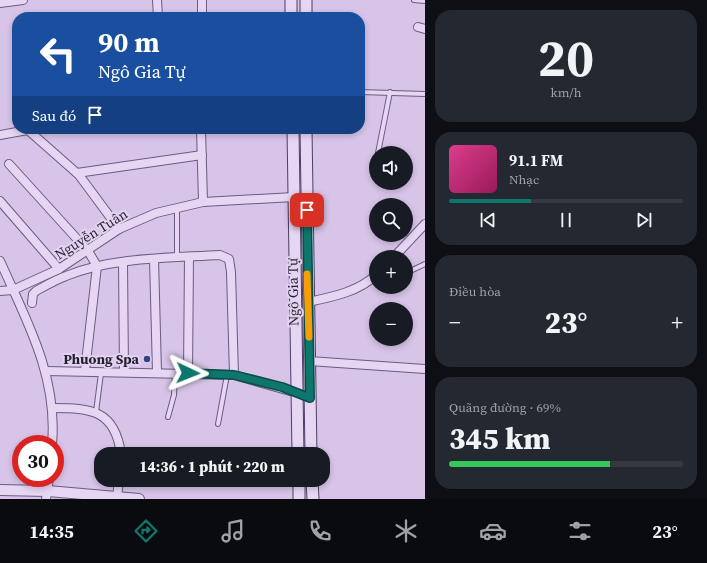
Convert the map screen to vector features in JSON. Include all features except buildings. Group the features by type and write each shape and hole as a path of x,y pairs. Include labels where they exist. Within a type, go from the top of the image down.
{"main road":[{"path":"291,0 291,12"},
{"path":"306,0 306,12"},
{"name":"Ngô Gia Tự","path":"293,134 298,447"},
{"name":"Ngô Gia Tự","path":"306,134 311,447"},
{"path":"294,197 306,196"},
{"path":"296,302 308,302"},
{"path":"298,393 310,398"},
{"path":"299,487 299,499"},
{"path":"312,487 313,499"}],"street":[{"path":"0,3 24,0"},
{"path":"157,0 158,12"},
{"path":"202,0 202,12"},
{"path":"0,135 12,133"},
{"path":"35,134 76,173 119,229"},
{"path":"201,134 202,202"},
{"path":"76,173 202,155"},
{"path":"9,164 88,251 97,266 85,371"},
{"name":"Nguyễn Tuân","path":"0,291 13,290 59,269 119,229 156,213 202,202 294,197"},
{"path":"0,201 59,269"},
{"path":"401,250 425,224"},
{"path":"32,303 33,294 36,291 65,276 97,266 154,259 220,255 228,259 230,263 231,375"},
{"path":"188,373 189,257"},
{"path":"154,259 157,372"},
{"path":"0,261 46,371 53,408 53,435"},
{"path":"123,263 124,372"},
{"path":"308,302 345,293 369,283"},
{"path":"309,361 425,369"},
{"path":"46,371 157,372 231,375 298,393"},
{"path":"53,408 78,408 96,412 106,421 115,433 120,447"},
{"path":"117,497 118,487"},
{"path":"0,490 47,495 139,499"}],"lane":[{"path":"414,0 425,1"},
{"path":"365,92 425,94"},
{"path":"379,146 390,92"},
{"path":"177,207 177,258"},
{"path":"413,270 425,264"},
{"path":"96,412 101,371"},
{"path":"168,417 174,396 176,373"},
{"path":"218,424 231,375"}],"slow traffic":[{"path":"307,274 309,337"}],"place":[{"name":"Phuong Spa","path":"147,359"}],"route":[{"path":"188,373 234,375 282,387 310,398 307,210"}]}
